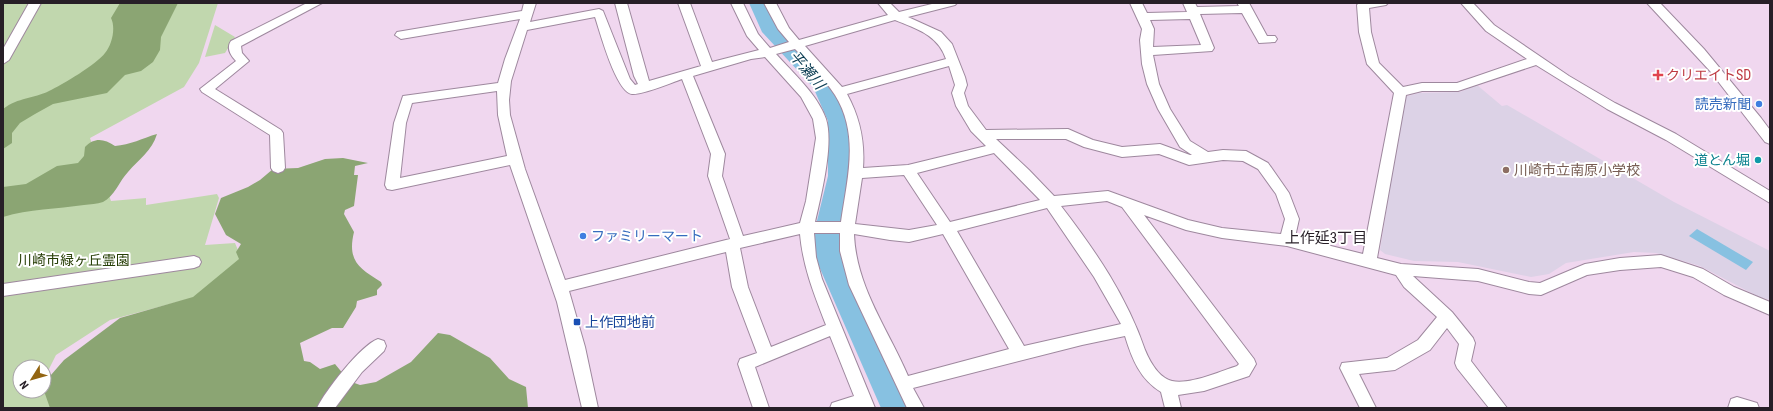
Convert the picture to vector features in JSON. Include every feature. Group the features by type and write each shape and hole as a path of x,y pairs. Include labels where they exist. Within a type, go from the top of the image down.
{"street":[{"path":"3,60 35,3"},
{"path":"278,168 276,133 206,89 243,61 236,54 235,44 316,3"},
{"path":"620,3 640,76 646,87"},
{"path":"684,3 708,68"},
{"path":"738,3 753,36 770,52 806,95 818,119 823,138 813,201 806,227 809,257 813,272 834,328 865,404 838,408"},
{"path":"770,3 786,31 830,78 841,92 849,110 856,134 854,174 848,228 848,260 868,311 904,384 910,400 916,408"},
{"path":"884,3 896,16 923,27 937,35 948,47 960,76 961,85 958,93 959,101 966,114 984,135 1052,202 1100,273 1125,315 1142,363 1151,376 1168,387 1180,389 1243,371 1248,364 1127,203"},
{"path":"400,35 527,15 602,8 624,81 633,90 687,76 708,68 770,52 796,43 951,3"},
{"path":"1136,3 1144,17 1148,29 1146,40 1148,64 1153,84 1164,109 1185,144 1207,158"},
{"path":"1382,3 1363,5 1365,32 1372,64 1400,92"},
{"path":"1467,3 1490,28 1571,82 1611,106 1671,137 1770,198"},
{"path":"1653,3 1690,40 1734,92 1770,139"},
{"path":"1144,17 1192,10 1245,6 1263,40 1271,39"},
{"path":"1147,51 1208,48 1192,10"},
{"path":"527,15 507,66 504,86 504,110 515,159 560,287 581,361 590,408"},
{"path":"1400,92 1422,87 1458,87 1537,60"},
{"path":"841,92 953,61"},
{"path":"687,76 718,154 715,176 735,243 740,287 766,356"},
{"path":"504,86 407,99 400,123 392,185 515,159"},
{"path":"1369,261 1400,92"},
{"path":"984,135 1068,134 1089,144 1122,152 1160,149 1189,160 1223,155 1246,156 1263,166 1282,193 1290,209 1292,219 1287,240"},
{"path":"854,174 908,170 997,148"},
{"path":"908,170 948,228 1020,353"},
{"path":"560,287 735,243 806,227 848,228 884,235 909,236 948,228 1052,202 1088,196 1108,196 1186,225 1222,233 1287,240 1401,270 1466,273 1529,288 1541,289 1585,270 1620,264 1661,261 1698,273 1729,291 1770,309"},
{"path":"3,290 194,262"},
{"path":"1401,270 1409,283 1447,316 1467,343 1464,363 1499,408"},
{"path":"1368,408 1348,368 1389,365 1424,345 1447,316"},
{"path":"761,408 746,364 834,328"},
{"path":"904,384 1020,353 1130,329"},
{"path":"325,408 338,394 364,356 378,346"},
{"path":"1168,387 1173,408"},
{"path":"1736,408 1737,404 1751,408"}],"shaded area":[{"name":"川崎市立南原小学校","path":"1477,85 1502,106 1507,105 1674,202 1770,251 1770,300 1759,297 1700,266 1656,253 1634,252 1566,263 1549,274 1531,277 1458,262 1414,261 1385,254 1380,250 1404,97 1419,93 1460,92"}],"green space":[{"name":"川崎市緑ヶ丘霊園","path":"3,3 218,3 199,63 184,87 90,138 111,201 146,198 146,205 217,194 219,198 205,245 235,243 245,267 241,285 110,320 56,355 52,363 52,359 12,359 12,399 51,399 54,408 3,408"},
{"path":"120,3 178,3 161,37 160,50 153,62 141,71 125,75 107,93 53,104 35,114 20,123 12,133 12,143 3,149 3,109 15,102 43,94 55,88 79,74 101,58 111,41 113,27 111,18"},
{"path":"215,25 235,37 225,53 205,57"},
{"path":"157,134 149,150 125,175 107,200 96,204 33,211 3,217 3,187 26,184 57,166 78,163 84,156 85,147 96,140 107,142 115,146 131,143"},
{"path":"343,158 368,163 355,166 354,175 358,175 354,206 345,210 344,214 354,232 352,250 357,263 361,268 381,282 382,285 377,290 377,295 357,301 356,307 343,328 332,328 300,343 304,361 310,362 320,369 335,364 349,381 360,385 376,382 411,362 438,333 450,335 490,358 509,379 526,387 528,408 50,408 47,399 52,399 52,374 64,360 120,318 193,297 239,259 236,252 241,244 226,235 215,214 221,198 248,187 260,180 273,169 298,168 325,159"}],"water":[{"path":"1697,229 1753,262 1746,270 1689,236"}],"waterway":[{"name":"平瀬川","path":"759,3 769,27 822,84 840,121 840,176 826,237 831,264 896,408"}],"place":[{"name":"クリエイトSD","path":"1658,75"},
{"name":"読売新聞","path":"1759,104"},
{"name":"道とん堀","path":"1758,160"},
{"name":"川崎市立南原小学校","path":"1506,170"},
{"name":"ファミリーマート","path":"583,236"},
{"name":"上作団地前","path":"577,322"}],"district":[{"name":"上作延3丁目","path":"1326,238"}]}
